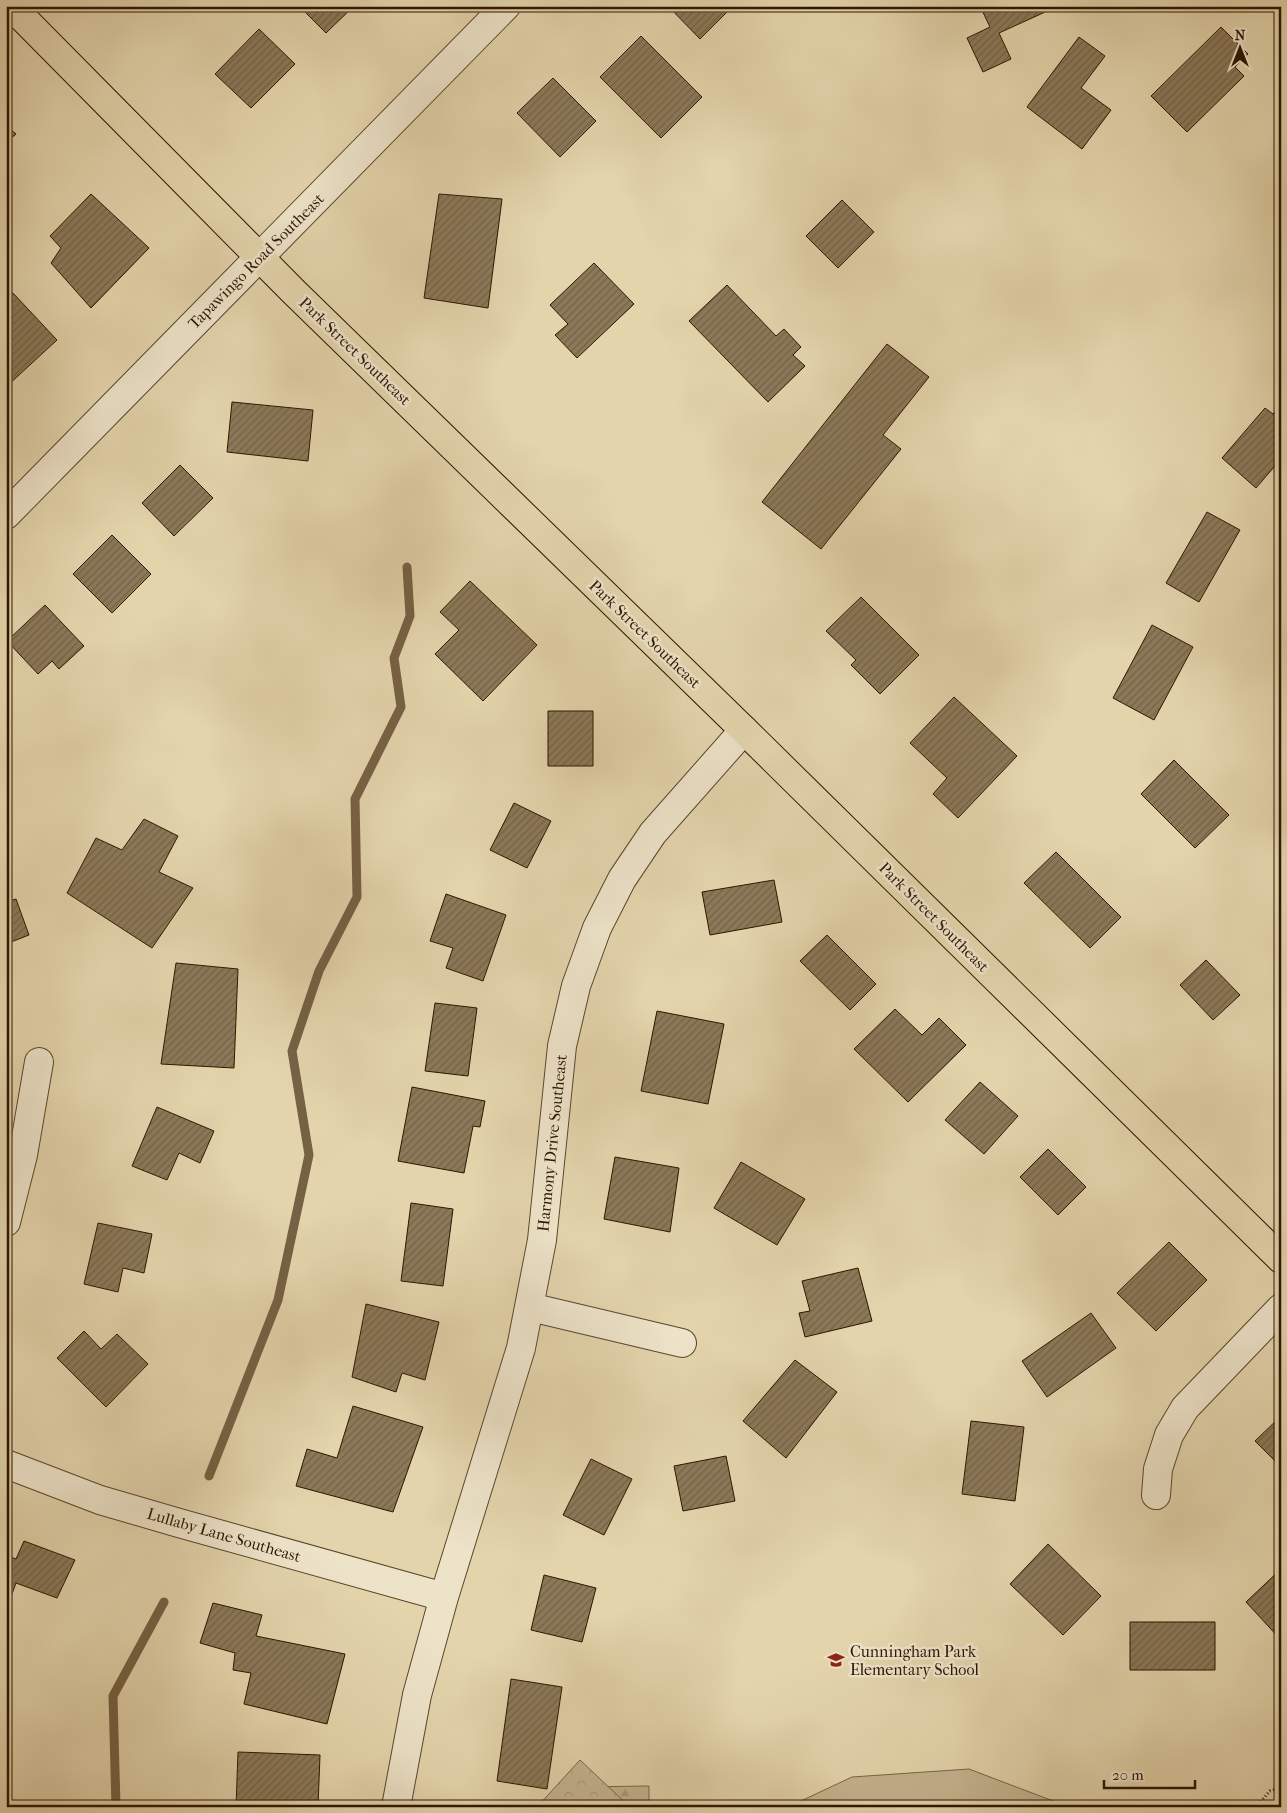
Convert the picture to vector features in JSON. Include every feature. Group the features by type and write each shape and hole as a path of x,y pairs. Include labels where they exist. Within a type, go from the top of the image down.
{"main road":[{"name":"Park Street Southeast","path":"11,6 260,257 1281,1259"}],"street":[{"name":"Tapawingo Road Southeast","path":"6,515 506,6"},
{"name":"Harmony Drive Southeast","path":"396,1807 417,1695 444,1597 521,1348 530,1307 542,1240 562,1046 576,986 594,936 622,879 653,833 744,730"},
{"path":"6,1222 24,1155 39,1062"},
{"path":"530,1307 682,1343"},
{"path":"1156,1495 1158,1469 1169,1435 1185,1408 1281,1308"},
{"name":"Lullaby Lane Southeast","path":"6,1464 109,1502 179,1524 444,1597"}],"path":[{"path":"1256,1807 1270,1791 1281,1787"}],"green space":[{"path":"580,1760 630,1807 537,1807"},
{"path":"969,1769 1069,1807 788,1807 852,1777"},
{"path":"649,1786 649,1807 530,1807 572,1787"}],"building":[{"path":"299,6 354,6 326,33"},
{"path":"668,6 733,6 700,39"},
{"path":"980,6 1053,6 1054,8 999,33 1011,59 983,72 967,38 990,27"},
{"path":"1221,27 1248,54 1235,67 1244,76 1187,132 1151,96"},
{"path":"259,29 295,64 251,108 215,74"},
{"path":"641,36 702,97 661,138 600,77"},
{"path":"1079,37 1105,56 1081,88 1111,110 1082,149 1027,107"},
{"path":"553,78 596,121 560,157 517,113"},
{"path":"6,125 16,134 6,143"},
{"path":"91,194 149,248 91,308 51,263 61,248 50,236"},
{"path":"439,194 502,199 488,308 424,298"},
{"path":"842,200 874,232 838,268 806,236"},
{"path":"594,263 634,304 577,358 555,335 568,324 550,305"},
{"path":"727,285 776,336 784,329 801,347 793,355 805,366 768,402 689,321"},
{"path":"12,292 57,340 6,387 6,298"},
{"path":"887,344 929,377 883,435 901,449 821,549 762,502"},
{"path":"232,402 313,410 308,461 227,452"},
{"path":"1281,405 1281,459 1256,488 1222,458 1265,408 1273,414"},
{"path":"180,465 213,498 174,536 142,503"},
{"path":"1207,512 1240,530 1199,602 1166,583"},
{"path":"112,535 151,574 112,613 73,574"},
{"path":"470,581 537,645 483,701 435,654 459,630 440,612"},
{"path":"861,597 919,655 880,694 851,665 856,660 826,631"},
{"path":"45,605 84,646 59,669 52,661 38,674 7,641"},
{"path":"1152,625 1193,647 1154,720 1113,698"},
{"path":"954,697 1017,756 958,818 933,794 947,778 910,743"},
{"path":"548,711 593,711 593,766 548,766"},
{"path":"1174,760 1229,815 1195,848 1141,794"},
{"path":"514,803 551,821 527,868 490,850"},
{"path":"144,819 178,836 159,872 193,888 152,948 67,893 96,838 122,850"},
{"path":"1056,852 1121,917 1090,948 1024,883"},
{"path":"774,880 782,922 710,935 702,892"},
{"path":"446,894 506,915 483,981 446,968 453,948 430,941"},
{"path":"16,899 29,935 6,944 6,902"},
{"path":"827,935 876,984 850,1010 800,961"},
{"path":"1206,960 1240,995 1213,1020 1180,985"},
{"path":"176,963 238,969 234,1068 161,1064"},
{"path":"435,1003 477,1008 468,1076 425,1071"},
{"path":"895,1009 922,1035 939,1018 966,1045 908,1102 854,1049"},
{"path":"657,1011 724,1024 708,1104 641,1091"},
{"path":"980,1082 1018,1116 984,1154 945,1120"},
{"path":"412,1087 485,1101 480,1127 473,1126 464,1173 398,1161"},
{"path":"157,1107 214,1131 200,1163 179,1153 167,1180 132,1166"},
{"path":"1048,1149 1086,1187 1058,1215 1020,1177"},
{"path":"615,1157 679,1168 670,1232 604,1219"},
{"path":"741,1162 805,1199 777,1245 714,1208"},
{"path":"411,1203 453,1209 443,1286 401,1281"},
{"path":"98,1223 152,1234 144,1273 123,1268 118,1292 84,1284"},
{"path":"1169,1242 1207,1280 1156,1331 1117,1293"},
{"path":"858,1268 872,1321 805,1337 799,1313 810,1311 802,1281"},
{"path":"366,1304 439,1322 425,1380 402,1373 396,1392 352,1377"},
{"path":"1091,1313 1116,1348 1047,1397 1022,1361"},
{"path":"84,1331 101,1349 117,1334 148,1364 106,1407 57,1358"},
{"path":"795,1360 837,1392 786,1458 743,1421"},
{"path":"353,1406 423,1427 393,1512 296,1486 307,1449 337,1458"},
{"path":"1281,1416 1281,1467 1255,1441"},
{"path":"971,1421 1024,1427 1015,1501 962,1494"},
{"path":"726,1456 735,1501 683,1511 674,1466"},
{"path":"591,1459 632,1479 604,1535 563,1515"},
{"path":"24,1541 75,1560 57,1598 16,1583 6,1610 6,1555 16,1559"},
{"path":"1048,1544 1101,1596 1063,1635 1010,1584"},
{"path":"1281,1569 1281,1640 1246,1602"},
{"path":"544,1575 596,1588 582,1642 531,1630"},
{"path":"213,1603 262,1615 256,1636 345,1654 327,1724 244,1704 251,1673 233,1670 235,1653 200,1643"},
{"path":"1130,1622 1215,1622 1215,1670 1130,1670"},
{"path":"511,1679 562,1687 547,1789 497,1781"},
{"path":"238,1752 320,1755 318,1807 236,1807"}],"waterway":[{"path":"209,1476 278,1300 309,1155 292,1051 319,971 357,897 355,799 401,707 394,658 410,616 407,567"},
{"path":"116,1807 113,1696 164,1602"}],"place":[{"name":"Cunningham Park Elementary School","path":"836,1660"}]}
